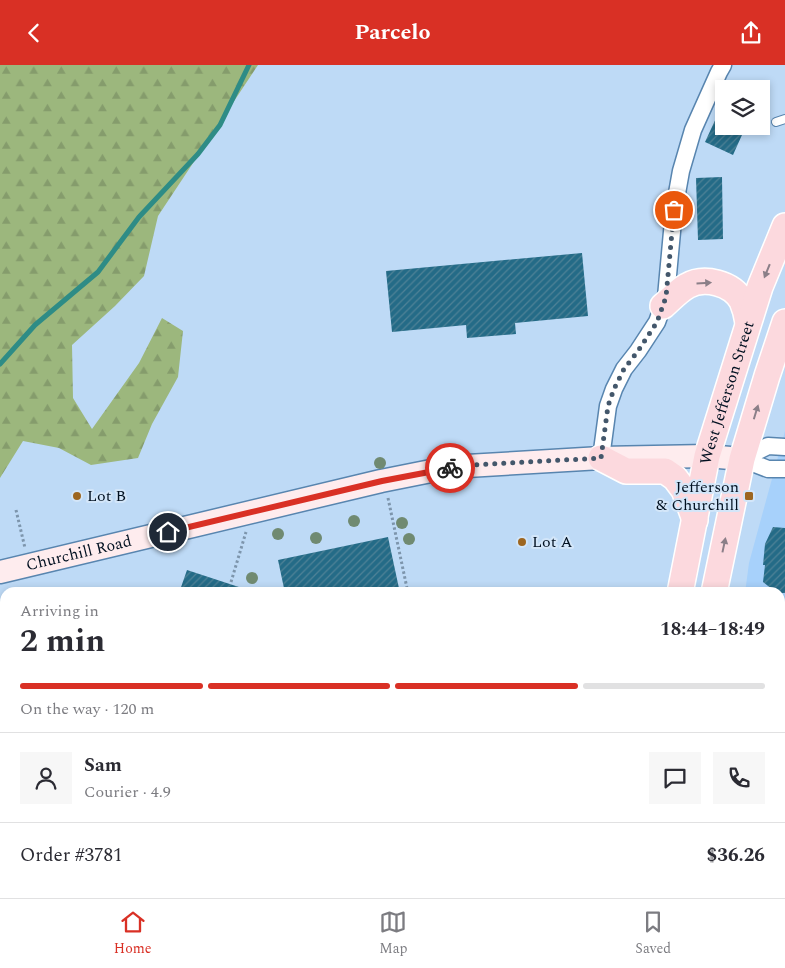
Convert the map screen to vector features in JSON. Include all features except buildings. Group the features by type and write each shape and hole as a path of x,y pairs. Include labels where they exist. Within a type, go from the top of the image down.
{"main road":[{"name":"West Jefferson Street","path":"681,587 707,457 760,287 785,226"},
{"path":"663,306 687,286 702,281 711,282 728,287 738,296 745,309 748,323"},
{"name":"West Jefferson Street","path":"715,587 742,459 785,322"},
{"path":"601,458 626,471 665,471 675,478 684,490 695,520"}],"street":[{"path":"601,458 608,406 614,389 624,369 657,322 666,297 674,210 681,171 693,130 723,65"},
{"path":"742,459 768,446 785,447"},
{"name":"Churchill Road","path":"0,572 431,471 472,465 601,458 707,457 742,459"},
{"path":"742,459 768,469 785,469"}],"lane":[{"path":"776,122 785,119"}],"path":[{"path":"388,495 407,587"},
{"path":"16,510 27,553"},
{"path":"231,582 247,529"}],"shaded area":[{"path":"785,431 785,587 746,587 749,563"}],"green space":[{"path":"0,65 258,65 158,216 144,276 115,306 72,345 73,398 92,429 139,363 162,318 183,331 178,377 152,424 138,458 91,465 59,448 23,441 0,478"}],"waterway":[{"path":"0,364 35,325 98,272 139,217 198,154 220,125 249,65"}],"way so far":[{"path":"450,468 472,465 601,458 608,406 614,389 624,369 657,322 666,297 674,210"}],"place":[{"name":"Lot B","path":"77,496"},
{"name":"Jefferson & Churchill","path":"749,496"},
{"name":"Lot A","path":"522,542"}],"route":[{"path":"168,532 382,481 450,468"}]}
